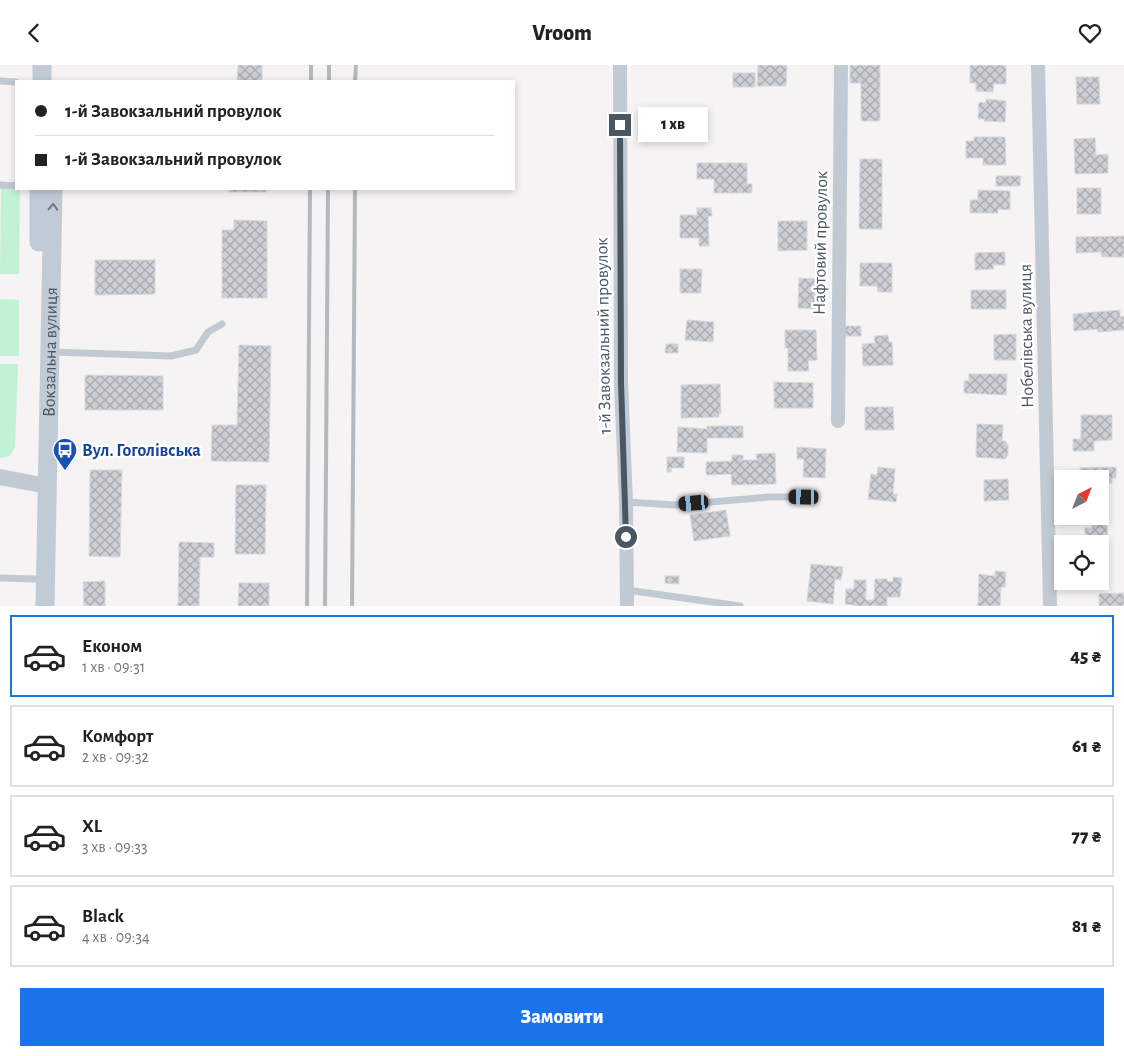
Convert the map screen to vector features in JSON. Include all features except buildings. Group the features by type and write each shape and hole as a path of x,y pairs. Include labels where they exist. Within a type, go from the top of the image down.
{"main road":[{"path":"42,65 42,80"},
{"path":"55,65 55,80"},
{"name":"Вокзальна вулиця","path":"39,190 45,606"},
{"name":"Вокзальна вулиця","path":"35,606 49,351 53,190"}],"street":[{"name":"1-й Завокзальний провулок","path":"620,65 621,382 626,503 627,606"},
{"name":"Нафтовий провулок","path":"838,421 841,65"},
{"name":"Нобелівська вулиця","path":"1038,65 1050,606"},
{"path":"0,477 42,485"}],"lane":[{"path":"0,81 15,81"},
{"path":"0,185 15,186"},
{"path":"49,351 171,356 196,350 208,332 222,324"},
{"path":"626,503 675,505 769,497 804,497"},
{"path":"0,578 35,579"},
{"path":"627,590 740,606"}],"green space":[{"path":"1,185 20,190 19,274 0,274"},
{"path":"0,299 19,300 19,356 0,356"},
{"path":"0,364 18,364 15,447 10,456 0,458"}],"railway":[{"path":"311,65 311,80"},
{"path":"329,65 329,80"},
{"path":"355,80 356,65"},
{"path":"307,606 310,190"},
{"path":"325,606 328,190"},
{"path":"352,606 355,190"}],"place":[{"name":"Вул. Гоголівська","path":"65,471"}],"route":[{"path":"620,125 621,382 626,537"}]}
